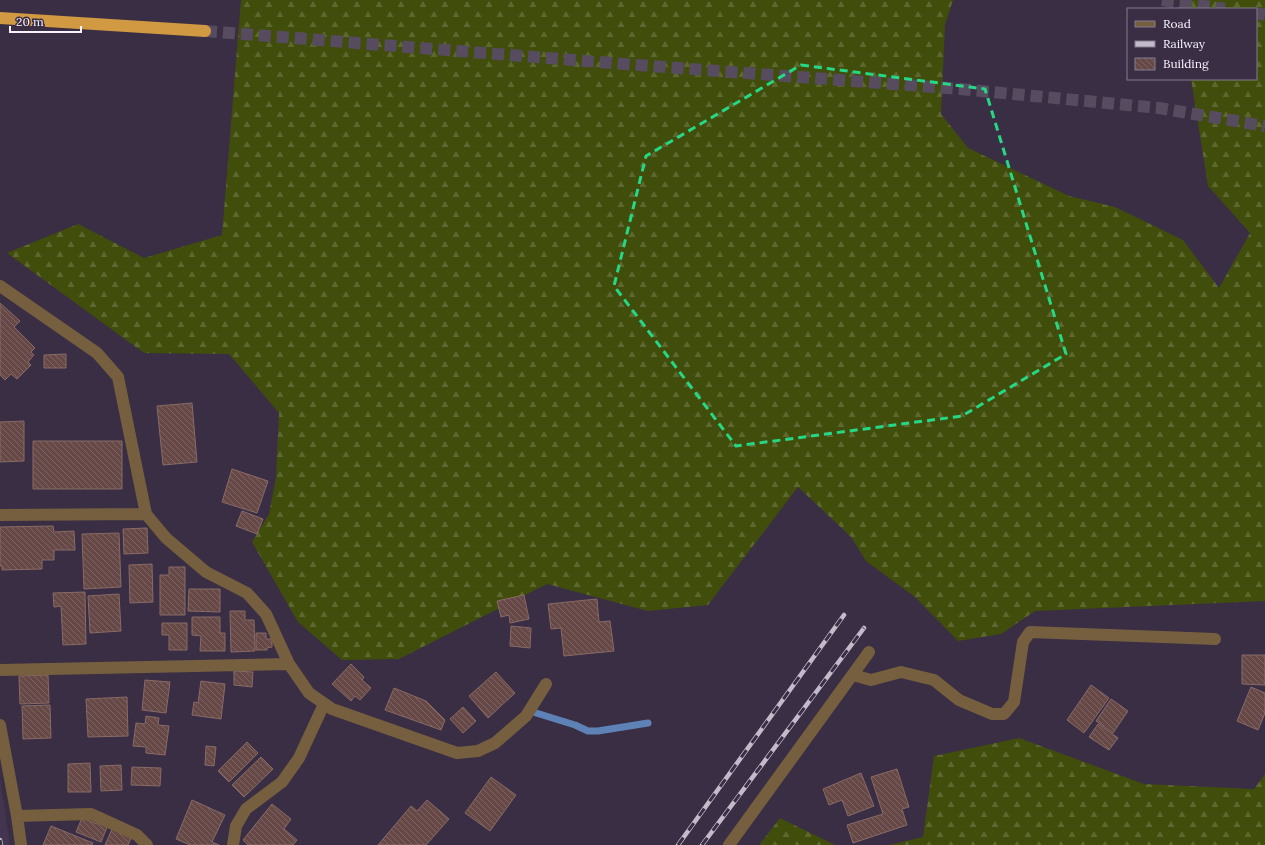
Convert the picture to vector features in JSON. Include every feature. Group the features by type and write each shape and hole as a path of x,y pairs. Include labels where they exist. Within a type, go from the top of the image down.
{"highway":[{"path":"0,18 205,31"}],"street":[{"path":"0,286 97,353 118,377 146,514 166,538 206,572 247,593 266,614 289,664 309,693 324,704 332,709 457,753 478,750 496,743 526,716 546,684"},
{"path":"0,515 146,514"},
{"path":"854,675 871,680 901,672 934,680 959,700 992,714 1004,714 1014,702 1023,642 1030,632 1215,639"},
{"path":"729,845 854,675 869,652"},
{"path":"0,670 289,664"},
{"path":"233,845 236,826 246,809 282,782 299,758 324,704"},
{"path":"0,725 21,845"},
{"path":"17,816 91,814 138,835 147,845"}],"highlighted area":[{"path":"801,65 985,89 1066,354 962,416 736,446 614,286 646,156"}],"shaded area":[{"path":"0,778 10,845 0,845"}],"green space":[{"path":"241,0 953,0 945,25 941,114 968,148 1069,196 1115,207 1183,240 1219,288 1250,233 1208,186 1191,80 1257,80 1257,8 1181,8 1179,0 1265,0 1265,601 1035,611 1001,634 958,641 915,597 866,561 851,537 798,487 708,605 648,611 547,584 399,659 342,660 298,622 252,542 269,514 276,477 279,413 229,354 144,353 7,253 78,224 144,258 222,235"},
{"path":"1019,738 1144,784 1254,789 1265,774 1265,845 889,845 923,837 934,756"},
{"path":"780,818 835,845 759,845"}],"building":[{"path":"0,303 20,321 14,327 35,348 31,352 34,355 28,362 31,365 17,379 11,374 5,380 0,375"},
{"path":"66,354 66,368 44,368 44,355"},
{"path":"192,403 197,462 163,465 157,406"},
{"path":"24,421 24,461 0,462 0,422"},
{"path":"33,441 122,441 122,489 33,489"},
{"path":"232,469 268,481 257,513 222,502"},
{"path":"242,511 263,519 257,534 236,526"},
{"path":"53,526 54,532 74,531 75,550 54,550 54,560 42,560 42,569 2,570 2,566 0,566 0,527"},
{"path":"147,528 148,553 124,554 123,529"},
{"path":"119,533 121,587 84,589 82,534"},
{"path":"152,564 153,602 130,603 129,565"},
{"path":"169,567 185,567 185,615 160,615 160,575 169,575"},
{"path":"189,589 220,589 220,612 188,611"},
{"path":"85,592 86,644 63,645 61,606 54,607 53,593"},
{"path":"119,594 121,631 90,633 88,596"},
{"path":"524,595 529,619 510,623 509,615 501,617 497,601"},
{"path":"597,599 599,622 610,621 614,651 564,656 561,628 551,629 548,604"},
{"path":"230,611 245,611 245,620 254,620 255,651 231,652"},
{"path":"192,617 220,617 220,633 225,633 225,651 200,651 201,636 192,635"},
{"path":"162,623 187,623 187,650 169,650 169,635 162,635"},
{"path":"511,626 531,628 530,648 510,646"},
{"path":"256,633 266,633 266,639 272,639 272,647 267,648 267,650 256,650"},
{"path":"1242,655 1265,655 1265,685 1242,684"},
{"path":"351,664 364,677 362,680 371,688 360,700 355,696 351,701 332,684"},
{"path":"234,671 253,672 252,687 234,685"},
{"path":"496,672 515,693 488,718 469,696"},
{"path":"48,675 49,703 20,704 19,676"},
{"path":"145,680 170,682 166,713 142,710"},
{"path":"201,681 225,684 221,719 192,715 194,702 198,703"},
{"path":"1091,685 1109,698 1084,733 1067,720"},
{"path":"1251,687 1265,693 1265,713 1258,730 1237,721"},
{"path":"394,688 426,701 445,720 441,730 385,710"},
{"path":"127,697 128,736 88,737 86,699"},
{"path":"1111,699 1128,711 1113,733 1096,721"},
{"path":"50,705 51,738 23,739 22,706"},
{"path":"463,707 476,721 463,733 450,719"},
{"path":"146,716 159,718 158,725 169,726 165,755 146,753 146,747 133,746 136,723 145,724"},
{"path":"1098,724 1118,738 1109,750 1089,737"},
{"path":"247,742 258,753 229,782 218,771"},
{"path":"206,746 216,747 214,766 205,765"},
{"path":"261,757 273,769 244,797 232,785"},
{"path":"90,763 91,792 68,792 68,764"},
{"path":"121,765 122,790 101,791 100,766"},
{"path":"132,767 161,768 160,786 131,785"},
{"path":"897,769 909,807 902,809 907,825 853,843 847,825 883,814 871,777"},
{"path":"861,773 874,806 848,816 842,800 829,805 823,789"},
{"path":"491,777 516,795 490,831 465,813"},
{"path":"192,800 225,815 212,842 219,845 190,845 176,839"},
{"path":"427,800 449,819 426,845 378,845 411,806 417,811"},
{"path":"272,804 291,819 284,829 297,840 293,845 248,845 243,840"},
{"path":"82,818 97,824 99,821 108,825 101,842 76,832"},
{"path":"51,826 93,843 92,845 43,845"},
{"path":"113,827 132,836 128,845 105,845"}],"waterway":[{"path":"533,712 575,725 588,731 598,731 648,723"}],"tunnel":[{"path":"1162,0 1218,8"},
{"path":"1257,13 1265,15"},
{"path":"205,31 961,89 1159,108 1265,126"}],"railway":[{"path":"678,845 844,615"},
{"path":"702,845 864,628"},
{"path":"0,840 1,845"}]}
